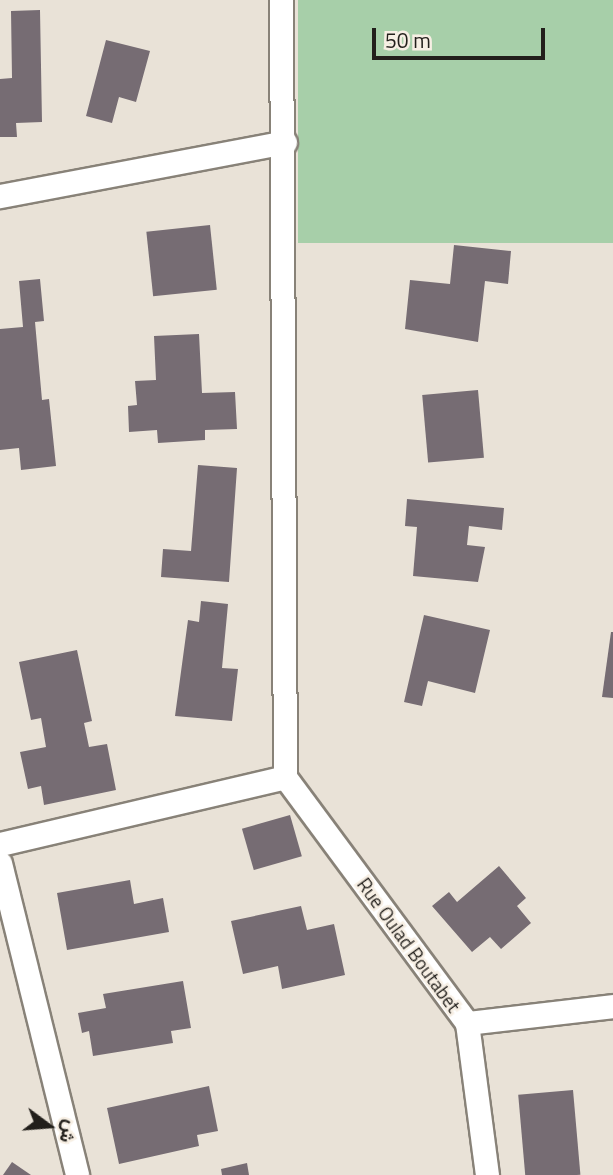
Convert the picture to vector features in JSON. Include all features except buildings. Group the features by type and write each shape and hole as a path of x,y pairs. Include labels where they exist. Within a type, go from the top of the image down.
{"street":[{"path":"0,844 285,777 285,142 281,0"},
{"path":"0,196 285,142"},
{"name":"Rue Oulad Boutabet","path":"285,777 467,1023 487,1175"},
{"path":"0,863 77,1175"},
{"path":"467,1023 613,1006"}],"green space":[{"path":"298,0 613,0 613,243 298,243"}]}
